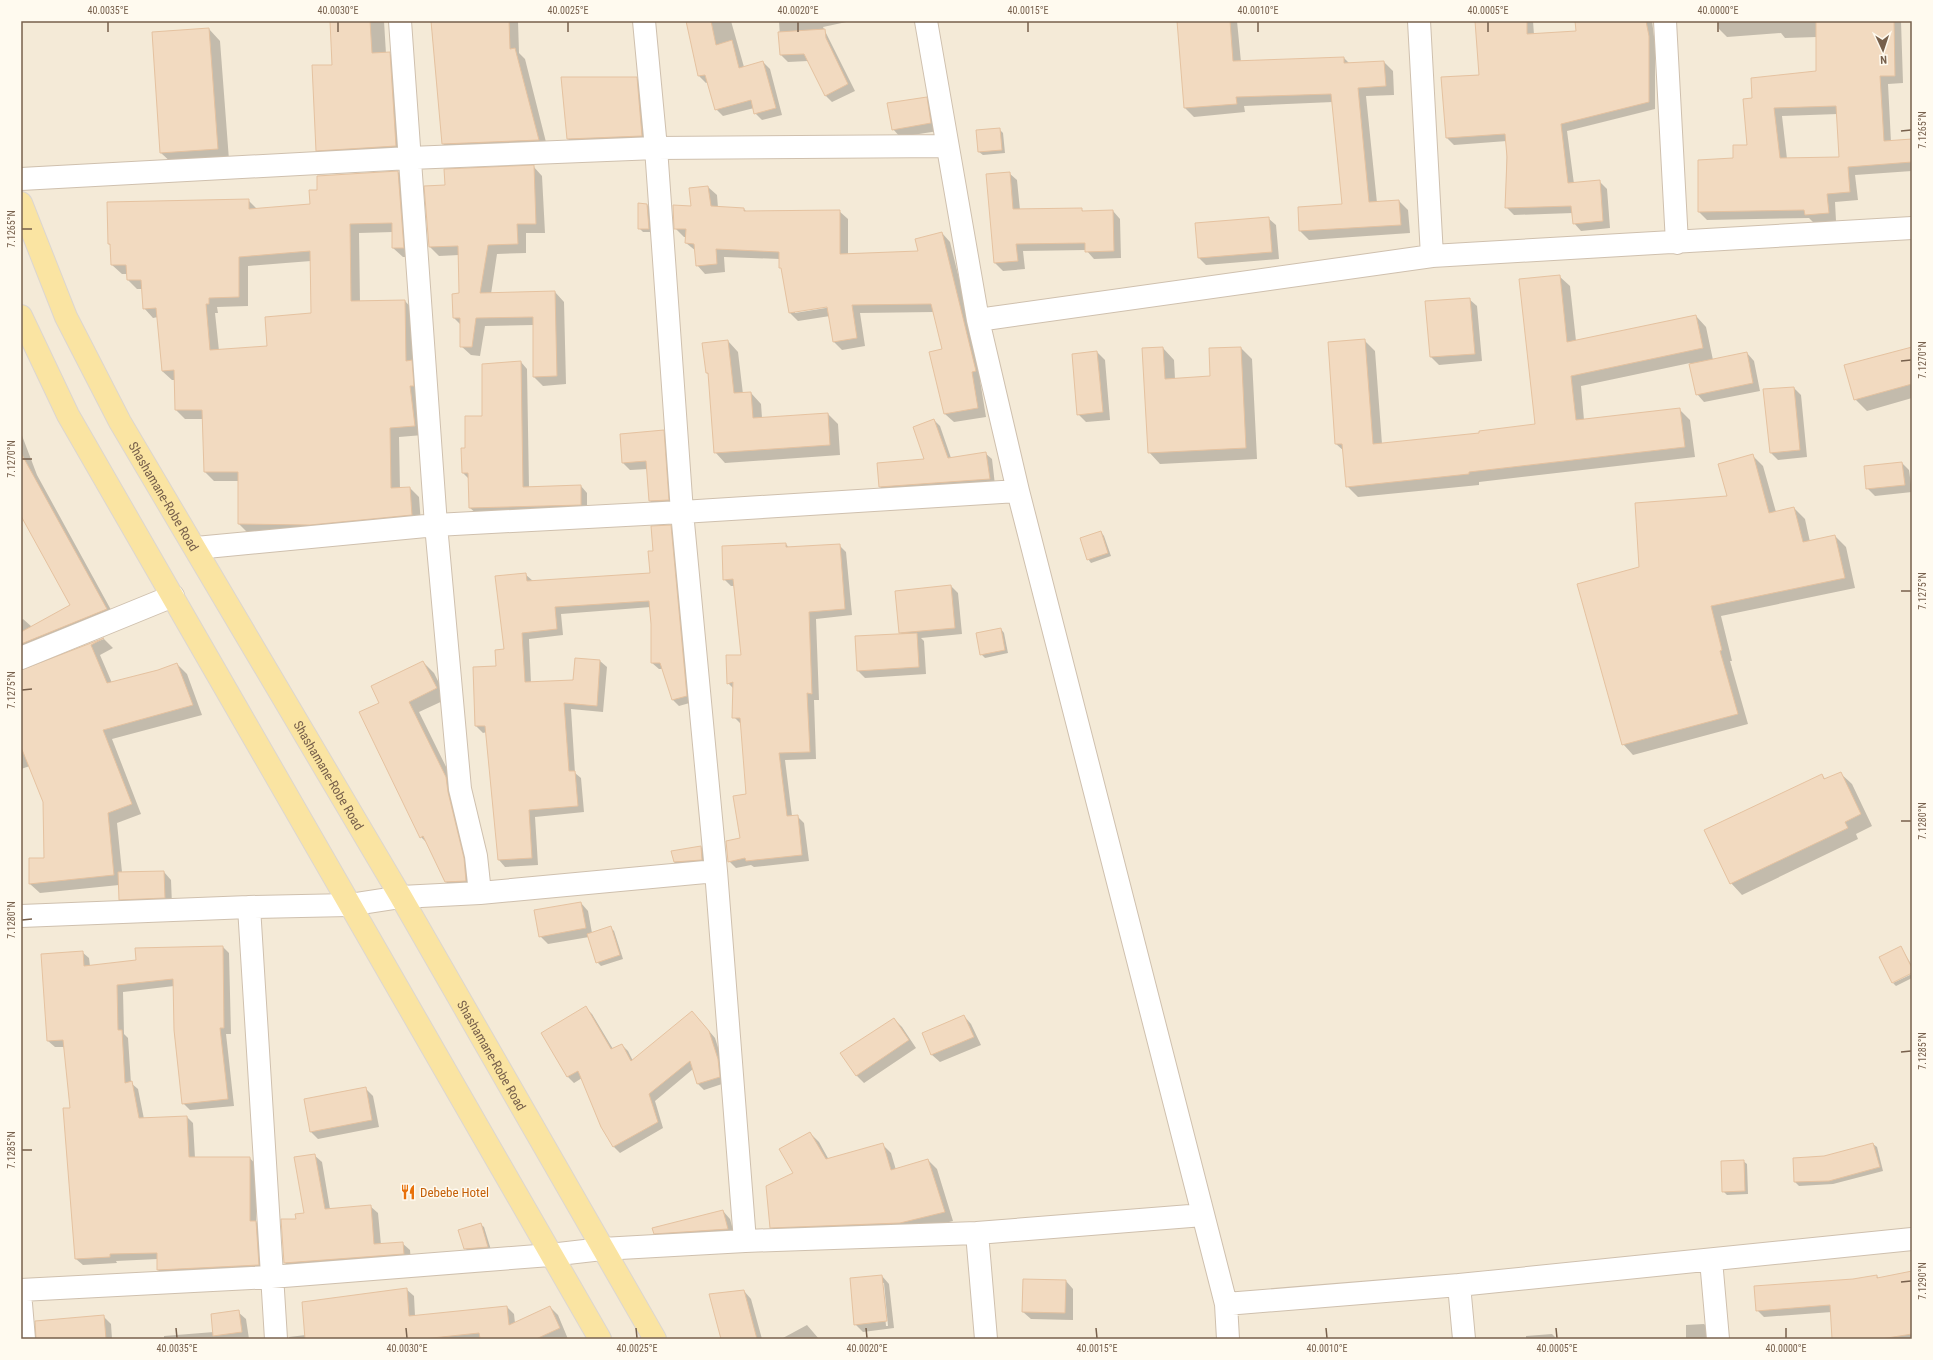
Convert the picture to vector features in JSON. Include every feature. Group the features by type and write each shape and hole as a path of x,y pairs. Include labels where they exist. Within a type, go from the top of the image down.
{"main road":[{"name":"Shashamane-Robe Road","path":"21,203 66,317 120,422 196,548 401,897 655,1339"},
{"path":"21,316 68,415 600,1339"}],"street":[{"path":"400,21 436,525 460,789 476,856 480,893"},
{"path":"644,21 656,148 682,512 716,871 745,1241"},
{"path":"926,21 978,320 1018,490 1226,1304 1228,1339"},
{"path":"1419,21 1432,256"},
{"path":"1665,21 1677,243"},
{"path":"21,178 410,158 656,148 947,146"},
{"path":"978,320 1432,256 1677,243 1912,228"},
{"path":"196,548 436,525 682,512 1018,490"},
{"path":"21,658 173,596"},
{"path":"21,916 249,907 349,905 401,897 480,893 716,871"},
{"path":"249,907 276,1339"},
{"path":"21,1290 271,1277 602,1249 745,1241 977,1233 1203,1215"},
{"path":"977,1233 986,1339"},
{"path":"1226,1304 1459,1285 1912,1239"},
{"path":"1711,1260 1718,1339"},
{"path":"1459,1285 1464,1339"},
{"path":"21,1304 24,1339"}],"shaded area":[{"path":"21,21 1912,21 1912,1339 21,1339"}],"building":[{"path":"330,21 370,21 372,53 390,52 396,146 316,151 312,65 332,65"},
{"path":"431,21 509,21 510,49 515,48 539,140 442,144"},
{"path":"686,21 711,21 716,45 732,40 739,68 763,61 776,108 754,114 751,100 715,110 705,75 698,76"},
{"path":"1177,21 1230,21 1233,61 1344,57 1344,63 1384,61 1386,86 1358,88 1369,202 1399,200 1401,225 1299,231 1298,207 1342,204 1331,94 1236,97 1237,104 1184,108"},
{"path":"1475,21 1527,21 1527,34 1576,31 1575,21 1646,21 1649,36 1649,102 1561,124 1568,183 1600,180 1603,221 1573,224 1571,206 1505,208 1507,157 1505,134 1446,138 1441,77 1479,75"},
{"path":"1816,21 1894,21 1895,76 1880,76 1884,141 1912,139 1912,162 1848,167 1850,192 1827,194 1829,213 1805,215 1804,210 1698,212 1698,160 1733,158 1733,145 1747,145 1743,99 1752,98 1751,78 1816,71","holes":["1836,106 1839,157 1780,158 1774,108"]},
{"path":"209,28 218,149 160,153 152,32"},
{"path":"825,29 826,38 848,84 825,96 804,54 780,55 778,32"},
{"path":"561,77 637,77 642,136 567,139"},
{"path":"927,97 931,123 892,130 887,103"},
{"path":"1000,128 1002,150 978,152 976,130"},
{"path":"534,165 536,224 517,224 518,244 488,245 480,293 555,291 557,376 533,377 533,317 476,318 472,347 460,347 460,318 453,318 452,294 459,293 458,246 429,247 424,186 445,185 444,169"},
{"path":"398,171 404,248 392,248 392,223 350,224 351,301 405,300 406,361 412,360 414,386 410,386 415,426 390,428 391,488 410,487 412,515 310,525 238,524 238,472 204,472 202,410 175,410 174,370 162,371 156,308 143,309 141,280 127,280 126,265 111,265 110,244 108,244 107,202 249,199 249,209 310,204 309,190 317,190 317,176","holes":["310,251 311,313 265,317 267,346 210,350 206,304 209,304 209,298 239,297 239,257"]},
{"path":"1010,172 1013,209 1082,208 1082,211 1113,210 1114,251 1085,252 1085,243 1016,244 1018,261 994,263 986,174"},
{"path":"708,186 711,206 744,208 744,211 840,210 840,254 918,251 915,239 942,232 976,371 972,372 978,408 944,414 929,352 942,349 931,304 852,305 857,338 833,342 827,307 789,313 781,268 779,268 779,252 716,249 717,264 696,266 694,244 685,243 686,229 674,229 673,205 691,206 689,188"},
{"path":"638,203 647,204 649,229 638,229"},
{"path":"1269,217 1272,252 1198,258 1195,223"},
{"path":"1560,275 1567,342 1696,315 1703,348 1571,376 1576,420 1680,408 1685,447 1469,472 1469,474 1346,487 1342,444 1335,444 1328,342 1365,339 1373,444 1479,433 1479,431 1535,424 1519,279"},
{"path":"1470,298 1475,354 1430,357 1425,301"},
{"path":"728,340 734,393 751,392 753,418 828,413 830,445 714,453 708,373 706,373 702,343"},
{"path":"1163,347 1165,379 1210,376 1209,348 1241,347 1246,448 1148,453 1142,348"},
{"path":"1912,347 1912,384 1854,400 1844,365"},
{"path":"1097,351 1103,412 1077,415 1072,354"},
{"path":"1747,352 1753,383 1696,395 1689,364"},
{"path":"521,361 523,487 581,485 581,505 469,508 468,473 462,473 461,448 465,448 465,416 482,416 482,364"},
{"path":"1794,387 1800,450 1770,453 1763,389"},
{"path":"934,419 948,458 986,452 990,479 879,487 877,463 924,459 913,427"},
{"path":"664,430 669,500 649,501 646,461 622,463 620,434"},
{"path":"21,453 107,609 21,644 21,632 70,605 21,516"},
{"path":"1753,454 1769,513 1794,507 1803,542 1835,535 1845,578 1711,606 1722,650 1720,651 1738,714 1622,745 1577,584 1639,567 1635,503 1727,496 1718,464"},
{"path":"1902,462 1905,485 1866,489 1864,466"},
{"path":"671,525 687,696 672,700 660,663 651,663 651,624 649,601 555,607 557,629 522,633 525,682 573,680 575,658 600,660 597,706 564,703 569,771 575,771 578,806 529,810 532,858 498,860 485,726 475,726 473,667 496,666 495,650 504,649 495,576 526,573 527,581 650,573 648,551 653,551 651,526"},
{"path":"1101,531 1108,553 1087,560 1080,538"},
{"path":"786,543 786,547 840,544 845,609 809,612 812,694 807,693 810,752 779,753 787,816 798,815 802,855 746,861 745,858 728,862 726,841 740,838 733,796 746,794 740,718 732,718 733,682 727,684 726,655 741,655 733,579 723,580 722,546"},
{"path":"951,585 955,628 899,633 895,591"},
{"path":"1001,628 1005,650 980,655 976,633"},
{"path":"917,633 919,667 857,671 855,636"},
{"path":"104,638 91,645 107,683 158,670 177,663 193,705 103,730 132,804 108,813 114,875 29,884 29,858 44,858 43,802 21,747 21,670"},
{"path":"423,661 437,688 409,702 446,777 448,792 464,858 466,881 445,882 423,836 420,838 359,712 379,703 371,686"},
{"path":"1841,772 1861,814 1845,822 1848,828 1730,884 1704,830 1822,774 1824,779"},
{"path":"701,846 702,860 674,862 671,851"},
{"path":"164,871 165,898 119,900 118,872"},
{"path":"581,902 586,928 539,937 534,910"},
{"path":"611,926 620,955 596,963 587,934"},
{"path":"223,946 224,1028 220,1028 228,1099 182,1104 174,1030 173,979 117,985 118,1030 122,1030 125,1083 132,1081 139,1118 187,1116 189,1157 250,1157 250,1221 256,1221 259,1265 157,1270 157,1253 110,1254 110,1257 75,1259 63,1108 70,1108 63,1040 47,1041 41,954 83,951 84,966 136,960 135,948"},
{"path":"1901,946 1912,968 1912,973 1892,983 1879,957"},
{"path":"586,1006 611,1049 622,1044 631,1061 692,1011 709,1031 718,1059 720,1077 697,1084 690,1061 649,1094 658,1122 613,1147 601,1127 578,1071 567,1077 541,1033"},
{"path":"964,1015 974,1037 931,1055 922,1033"},
{"path":"894,1018 909,1040 856,1076 840,1053"},
{"path":"366,1087 372,1120 310,1132 304,1099"},
{"path":"810,1132 826,1159 883,1143 891,1170 928,1159 945,1212 900,1223 770,1228 766,1186 793,1173 779,1149"},
{"path":"1873,1143 1880,1167 1829,1181 1794,1182 1793,1158 1824,1156"},
{"path":"315,1154 325,1209 371,1205 374,1244 403,1242 404,1254 284,1263 281,1219 296,1219 295,1214 304,1213 294,1157"},
{"path":"1744,1160 1745,1191 1722,1192 1721,1161"},
{"path":"723,1210 728,1229 654,1234 652,1228"},
{"path":"481,1223 488,1247 464,1249 458,1230"},
{"path":"1912,1271 1912,1334 1881,1339 1832,1339 1830,1305 1756,1311 1754,1286 1853,1279 1877,1275 1877,1278"},
{"path":"882,1275 887,1321 854,1325 850,1278"},
{"path":"1023,1279 1066,1280 1065,1313 1022,1312"},
{"path":"407,1288 409,1316 507,1306 509,1325 550,1306 560,1328 536,1339 477,1339 480,1338 479,1333 423,1339 305,1339 302,1302"},
{"path":"744,1290 757,1339 721,1339 709,1294"},
{"path":"239,1310 242,1332 213,1336 211,1314"},
{"path":"104,1315 106,1339 36,1339 35,1321"}],"place":[{"name":"Debebe Hotel","path":"408,1192"}]}
